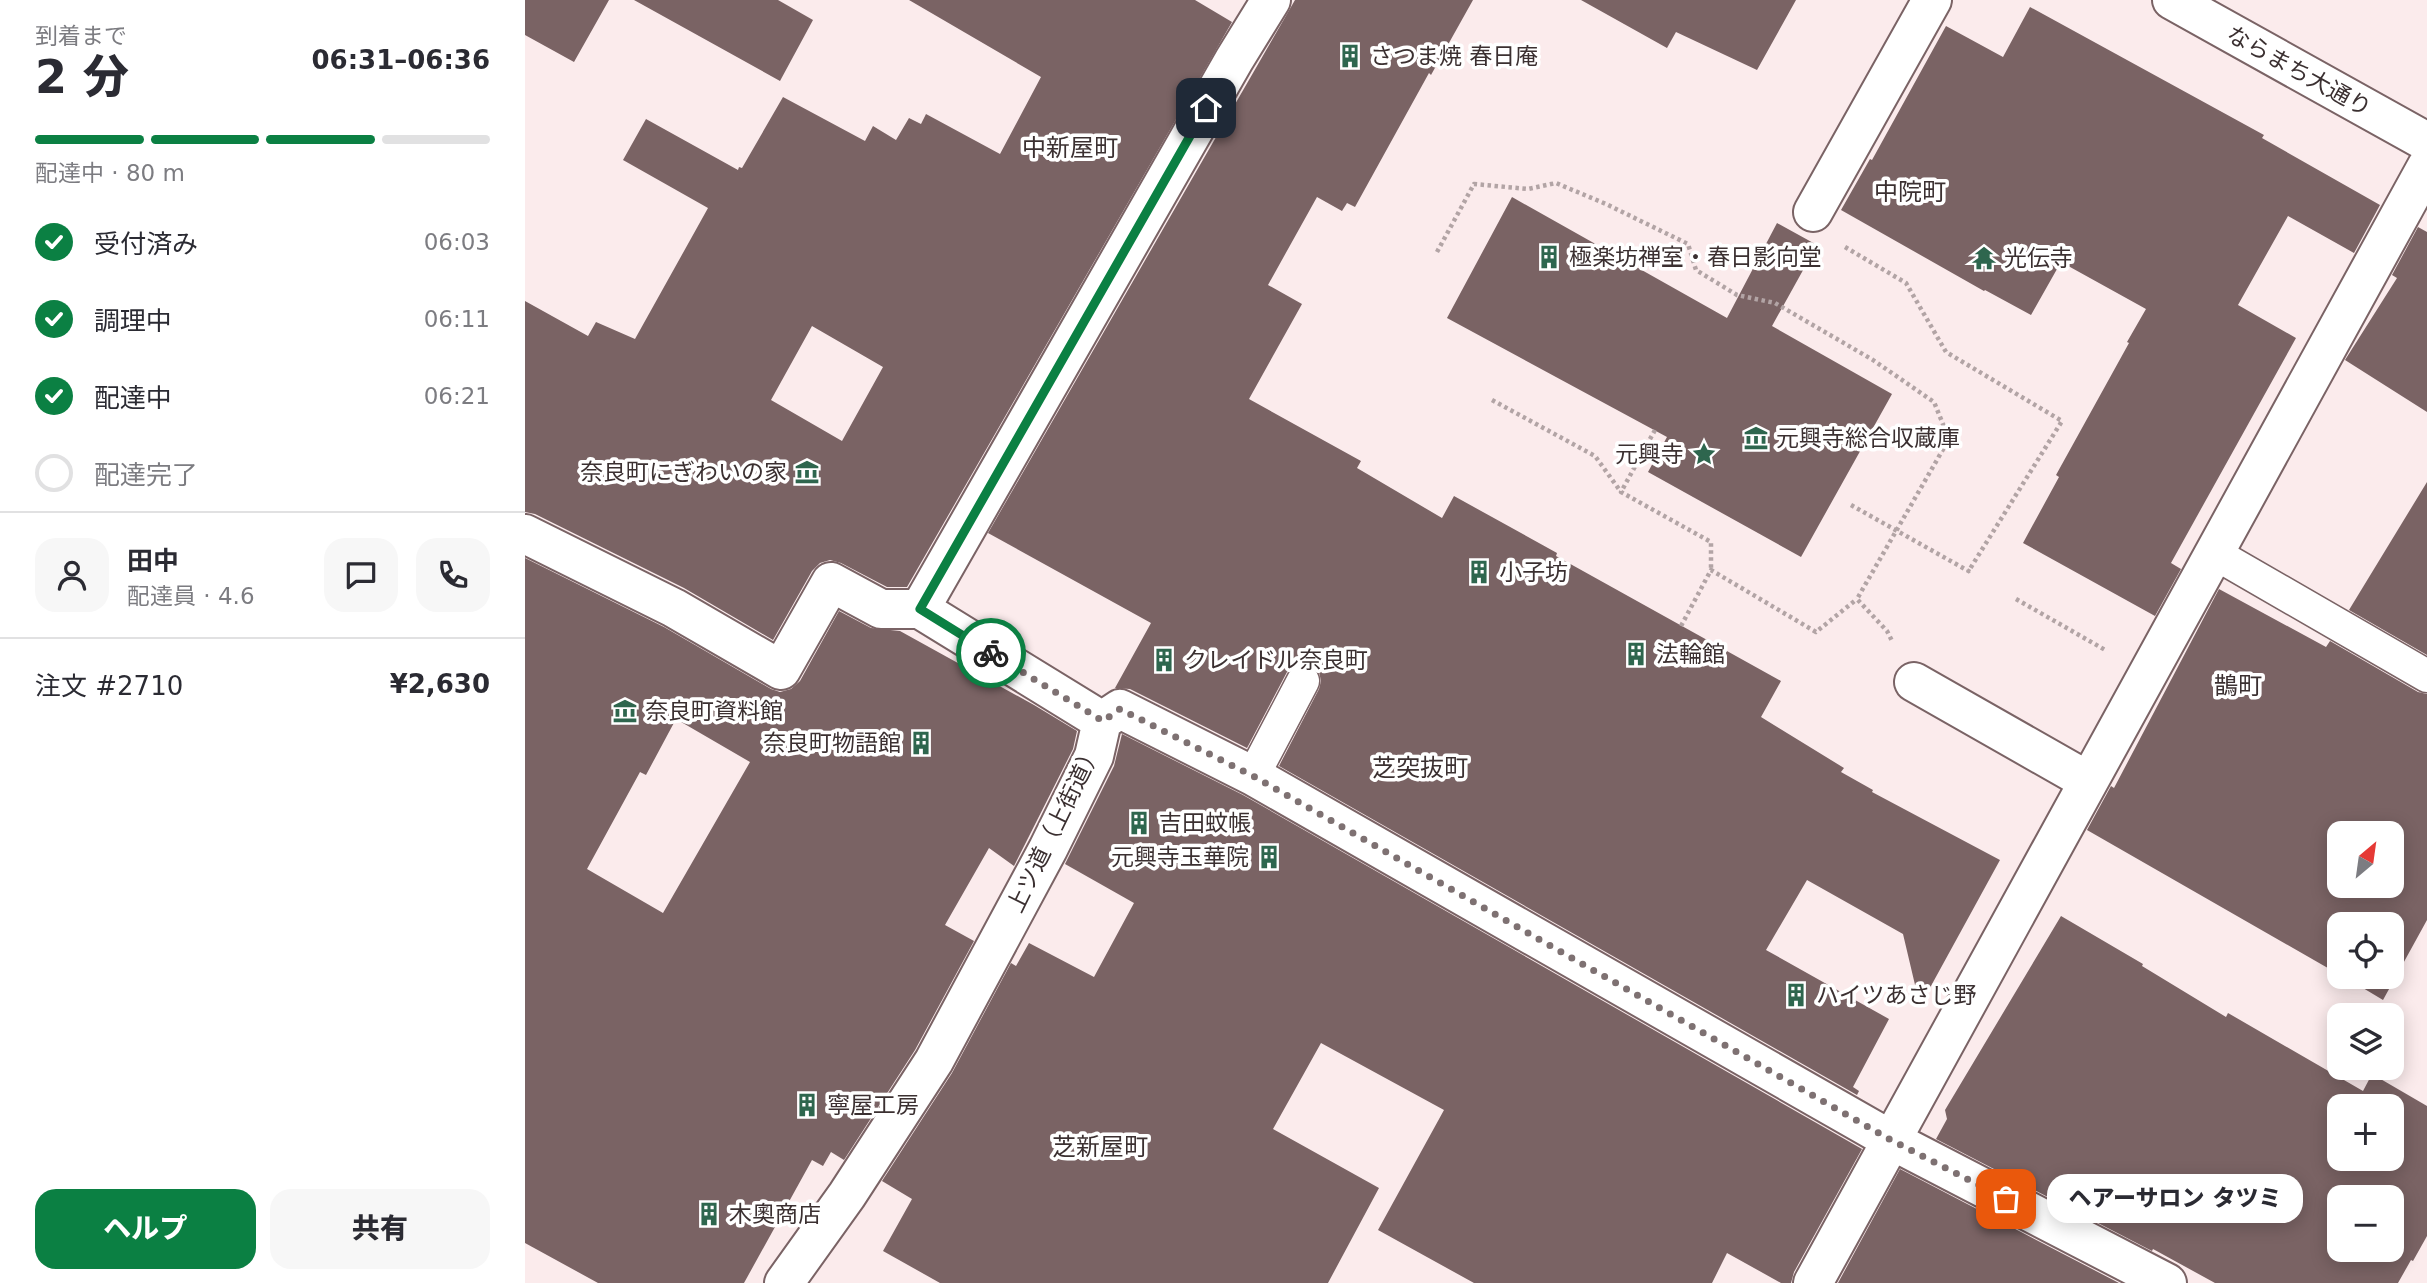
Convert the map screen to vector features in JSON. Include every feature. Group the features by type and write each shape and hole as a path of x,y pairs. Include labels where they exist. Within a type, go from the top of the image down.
{"street":[{"path":"525,534 674,608 781,670 831,582 881,609 920,609 1271,0"},
{"path":"1813,212 1932,0"},
{"name":"ならまち大通り","path":"2172,0 2427,142"},
{"path":"1813,1283 2427,166"},
{"name":"上ツ道（上街道）","path":"784,1283 847,1195 934,1061 1054,837 1094,756 1103,721 920,609"},
{"path":"1914,682 2088,781"},
{"path":"1103,721 1120,709 1253,776 1891,1140 2167,1283"}],"lane":[{"path":"2214,553 2427,676"},
{"path":"1253,776 1303,681"}],"path":[{"path":"1437,252 1473,184 1528,189 1556,183 1688,244 1696,270 1737,295 1775,303 1873,360 1934,402 1949,439 1857,599 1816,632 1711,570"},
{"path":"1813,212 1805,223 1906,283 1946,352 2062,421 1970,573 1851,505"},
{"path":"1492,400 1595,456 1621,492 1711,542 1711,570 1681,626"},
{"path":"1621,492 1655,430"},
{"path":"1857,599 1887,631 1914,682"},
{"path":"2017,599 2147,675"}],"building":[{"path":"525,0 609,0 574,62 525,35"},
{"path":"634,0 778,0 813,20 780,81"},
{"path":"909,0 1195,0 1232,22 907,587 887,587 841,563 830,560 820,563 812,571 773,640 684,588 535,514 525,512 525,301 588,336 596,322 635,339 708,208 623,160 646,119 738,170 739,167 742,168 783,97 865,141 873,126 896,140 909,118 921,124 926,114 1000,154 1041,77","holes":["812,326 883,367 842,441 771,400"]},
{"path":"1295,0 1473,0 1355,207 1347,203 1342,211 1317,197 1268,285 1302,304 1249,399 1361,461 1357,468 1442,518 1454,496 1781,681 1761,717 1844,768 1841,772 1873,790 1872,792 2000,860 1920,1006 1903,934 1807,880 1766,950 1889,1019 1853,1087 1859,1091 1857,1095 1279,766 1319,689 1319,672 1312,665 1302,663 1287,672 1247,748 1130,689 1115,688 1151,623 988,533"},
{"path":"1581,0 1796,0 1757,70 1676,32 1667,48"},
{"path":"2030,7 2264,135 2262,138 2380,205 2354,253 2288,216 2238,305 2296,338 2171,563 2181,569 2155,616 2023,543 2059,477 2056,475 2146,309 2061,262 2031,315 1841,210 1870,159 1872,160 1946,26 2003,57"},
{"path":"1512,197 1727,318 1777,223 1817,245 1772,326 1892,394 1801,557 1648,472 1667,437 1447,318"},
{"path":"2418,227 2427,232 2427,412 2345,360 2397,278 2392,275"},
{"path":"2427,482 2427,655 2349,610"},
{"path":"525,558 664,627 780,692 791,689 800,681 839,611 871,628 900,631 1077,731 1073,749 1014,866 989,848 945,925 974,941 915,1050 844,1160 831,1152 823,1166 812,1160 744,1283 598,1283 525,1243","holes":["676,719 750,762 663,913 587,869 640,772 646,775"]},
{"path":"2219,589 2326,647 2330,641 2418,692 2427,694 2427,920 2404,962 2404,912 2327,912 2327,968 2087,830 2111,786 2114,788"},
{"path":"1122,734 1243,795 1862,1149 1794,1272 1791,1283 1781,1283 1727,1253 1712,1283 1474,1283 1378,1230 1444,1110 1321,1043 1273,1129 1379,1188 1328,1283 940,1283 883,1251 912,1199 882,1181 952,1073 1011,963 1016,966 1029,943 1094,977 1134,903 1065,864 1114,766"},
{"path":"2061,916 2226,1017 2228,1013 2327,1070 2327,1080 2344,1080 2363,1091 2369,1080 2382,1080 2427,1106 2427,1236 2398,1283 2215,1283 1936,1139 1947,1119 1945,1110"},
{"path":"2365,989 2389,989 2383,1000"},
{"path":"1900,1169 2119,1283 1838,1283"}],"way so far":[{"path":"991,653 1103,721 1120,709 1253,776 1891,1140 2006,1199"}],"place":[{"name":"さつま焼 春日庵","path":"1350,56"},
{"name":"極楽坊禅室・春日影向堂","path":"1549,257"},
{"name":"光伝寺","path":"1984,258"},
{"name":"元興寺総合収蔵庫","path":"1756,438"},
{"name":"元興寺","path":"1704,454"},
{"name":"奈良町にぎわいの家","path":"807,472"},
{"name":"小子坊","path":"1479,572"},
{"name":"法輪館","path":"1636,654"},
{"name":"クレイドル奈良町","path":"1164,660"},
{"name":"奈良町資料館","path":"625,711"},
{"name":"奈良町物語館","path":"921,743"},
{"name":"吉田蚊帳","path":"1139,823"},
{"name":"元興寺玉華院","path":"1269,857"},
{"name":"ハイツあさじ野","path":"1796,995"},
{"name":"寧屋工房","path":"807,1105"},
{"name":"ヘアーサロン タツミ","path":"2006,1199"},
{"name":"木奧商店","path":"709,1214"}],"district":[{"name":"中新屋町","path":"1070,148"},
{"name":"中院町","path":"1910,192"},
{"name":"鵲町","path":"2238,686"},
{"name":"芝突抜町","path":"1420,768"},
{"name":"芝新屋町","path":"1100,1147"}],"route":[{"path":"991,653 920,609 1206,108"}]}
